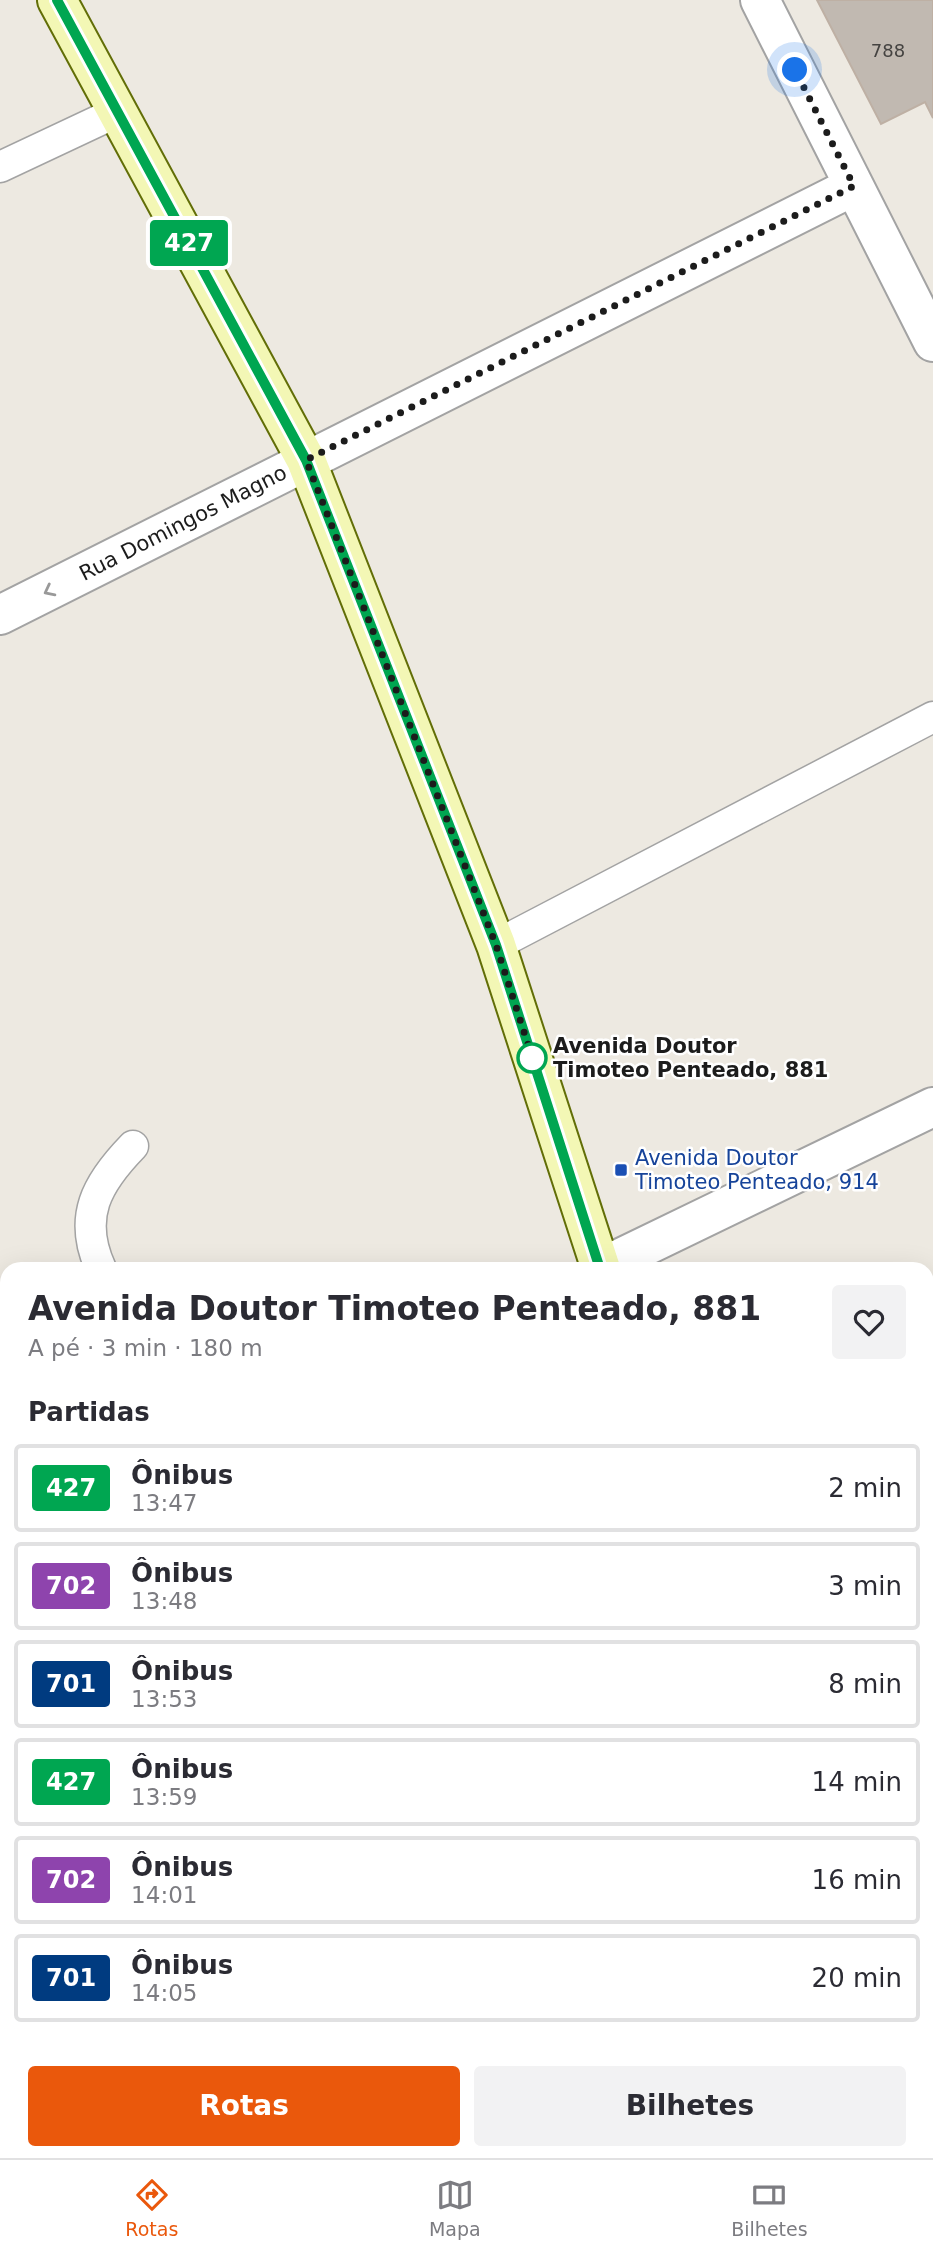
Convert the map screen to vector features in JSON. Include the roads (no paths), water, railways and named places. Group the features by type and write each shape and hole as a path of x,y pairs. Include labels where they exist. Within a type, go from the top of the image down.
{"main road":[{"path":"57,0 306,460 496,945 598,1262"}],"street":[{"path":"760,0 854,186 922,294 933,342"},
{"name":"Rua Domingos Magno","path":"0,615 854,186"},
{"path":"612,1262 933,1107"}],"lane":[{"path":"0,167 117,112"},
{"path":"496,945 933,718"},
{"path":"99,1262 90,1235 92,1202 108,1171 133,1146"}],"place":[{"name":"Avenida Doutor Timoteo Penteado, 881","path":"532,1058"},
{"name":"Avenida Doutor Timoteo Penteado, 914","path":"621,1170"}]}
